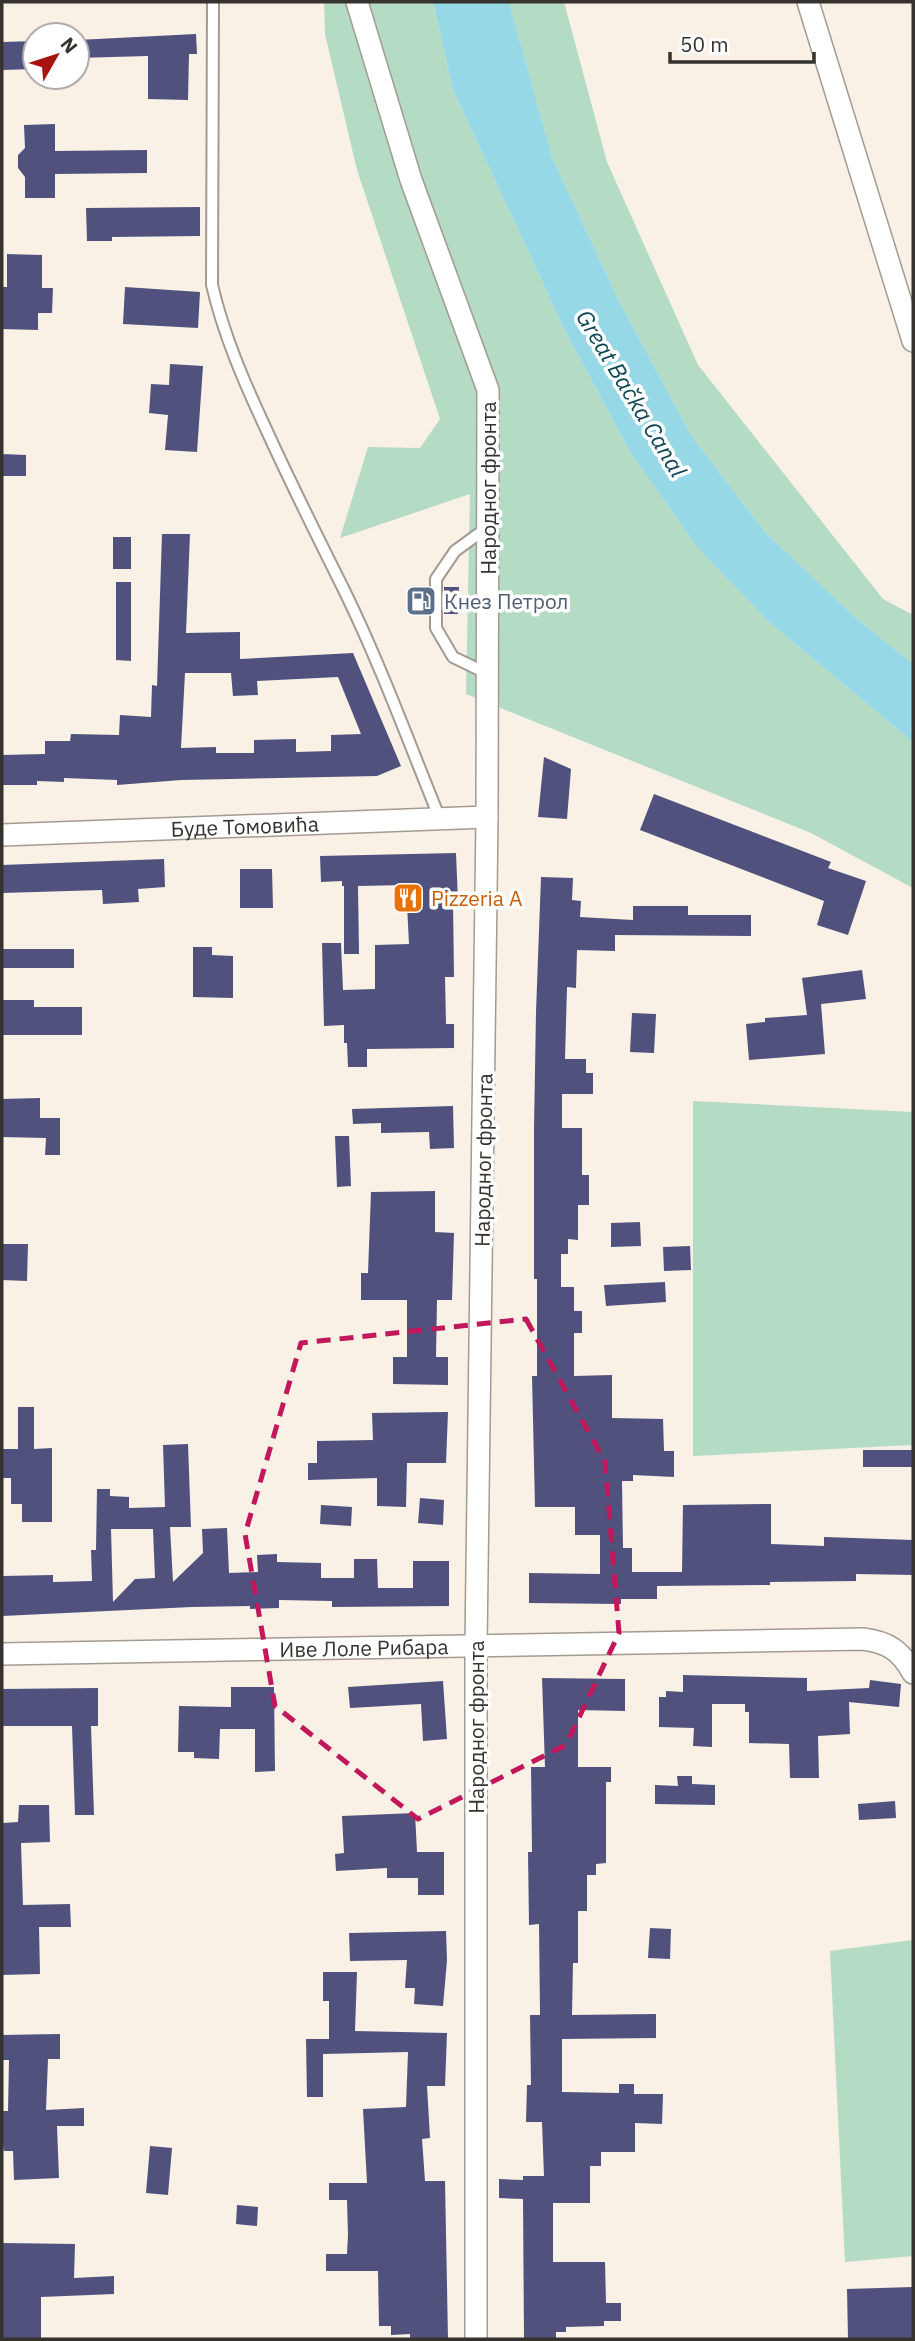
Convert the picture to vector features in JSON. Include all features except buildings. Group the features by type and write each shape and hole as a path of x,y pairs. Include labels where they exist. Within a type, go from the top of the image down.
{"street":[{"name":"Народног фронта","path":"357,2 411,180 488,390 488,817 476,1646 475,2339"},
{"path":"808,2 913,341"},
{"name":"Буде Томовића","path":"2,835 488,817"},
{"name":"Иве Лоле Рибара","path":"2,1654 863,1639 879,1641 892,1647 905,1659 913,1673"}],"lane":[{"path":"213,2 212,285 218,308 239,370 346,595 440,819"},
{"path":"488,527 456,551 436,579 436,628 453,657 488,674"}],"highlighted area":[{"path":"526,1319 605,1462 619,1633 566,1745 418,1819 275,1706 245,1534 301,1343"}],"green space":[{"path":"324,2 433,2 453,90 566,333 630,452 697,547 769,622 913,742 913,888 811,833 466,694 470,494 340,538 368,447 420,448 440,419 357,170 325,34"},
{"path":"509,2 564,2 607,162 698,365 883,599 913,615 913,664 856,618 765,532 691,435 617,297 552,157"},
{"path":"693,1101 913,1112 913,1445 693,1456"},
{"path":"913,1940 913,2256 845,2262 830,1951"}],"water":[{"name":"Great Bačka Canal","path":"433,2 509,2 552,157 617,297 691,435 765,532 856,618 913,664 913,742 769,622 697,547 630,452 566,333 453,90"}],"place":[{"name":"Кнез Петрол","path":"421,601"},
{"name":"Pizzeria A","path":"408,898"}]}
